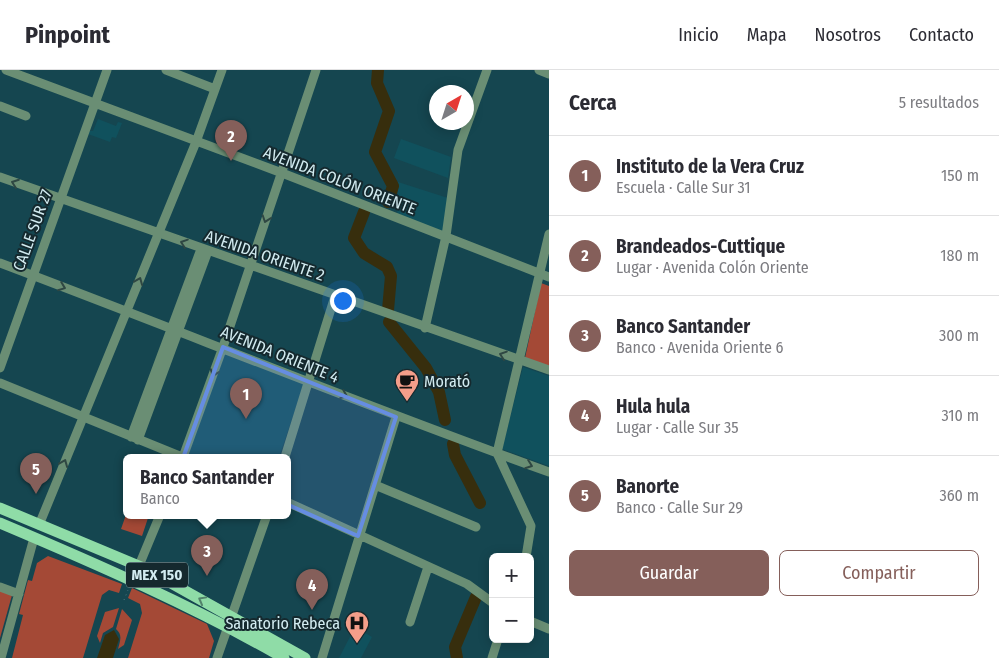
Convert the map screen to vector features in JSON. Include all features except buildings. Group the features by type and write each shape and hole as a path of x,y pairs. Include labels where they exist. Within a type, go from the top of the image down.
{"main road":[{"name":"MEX 150","path":"0,508 142,568 230,621 284,658"},
{"name":"MEX 150","path":"0,523 230,621 305,658"},
{"path":"136,582 145,577 142,568"}],"street":[{"name":"AVENIDA COLÓN ORIENTE","path":"6,70 282,173 549,277"},
{"name":"CALLE SUR 27","path":"0,368 59,199 107,70"},
{"path":"166,70 215,89"},
{"path":"1,658 34,538 43,533 39,525 196,142 222,70"},
{"path":"183,454 224,347 316,70"},
{"path":"425,328 446,236 458,150 487,70"},
{"path":"539,70 549,74"},
{"path":"0,106 26,116"},
{"name":"AVENIDA ORIENTE 2","path":"0,178 549,370"},
{"path":"527,553 531,526 497,453 549,234"},
{"path":"135,439 205,250"},
{"name":"AVENIDA ORIENTE 4","path":"0,263 224,347 396,416 549,472"},
{"path":"286,454 335,296"},
{"path":"0,383 174,454"},
{"path":"322,658 396,416"},
{"path":"374,485 476,527"},
{"path":"291,504 467,584 489,600"},
{"path":"142,568 159,519"},
{"path":"217,658 266,519"},
{"path":"410,622 428,567"},
{"path":"0,588 18,594"},
{"path":"534,623 549,629"},
{"path":"492,658 497,643"}],"path":[{"path":"124,600 136,582"}],"highlighted area":[{"path":"223,347 396,417 358,536 183,458"}],"shaded area":[{"path":"98,119 116,126 118,122 122,123 116,138 112,137 110,142 88,134 90,131 93,131"},
{"path":"401,139 451,157 448,178 394,158"},
{"path":"398,182 451,199 446,236 397,218"},
{"path":"541,283 549,286 549,366 525,358"},
{"path":"224,354 304,384 280,454 188,454"},
{"path":"523,367 549,376 549,466 502,449"},
{"path":"125,519 148,519 142,536 121,529"},
{"path":"48,556 122,584 119,593 109,590 102,595 83,658 12,658 23,615 19,614 28,580 32,581 37,563"},
{"path":"0,583 14,588 0,638"},
{"path":"132,588 207,624 214,641 209,658 128,658 142,613 140,604 128,598"},
{"path":"119,608 113,627 103,633 100,643 97,636 105,612"},
{"path":"122,609 132,620 124,645 118,649 120,636 116,629"},
{"name":"Sanatorio Rebeca","path":"355,627 372,637 361,658 339,658"},
{"path":"114,630 119,639 113,658 97,658 105,635"}],"waterway":[{"path":"378,70 377,83 389,111 375,152 393,186 388,202"},
{"path":"364,212 354,238 364,253 387,267 391,276 388,310"},
{"path":"389,322 426,368 439,392 445,420"},
{"path":"453,444 455,455 480,503"},
{"path":"457,658 455,647 476,597"}],"place":[{"name":"Brandeados-Cuttique","path":"231,161"},
{"name":"Morató","path":"407,402"},
{"name":"Instituto de la Vera Cruz","path":"246,419"},
{"name":"Banorte","path":"36,494"},
{"name":"Banco Santander","path":"207,576"},
{"name":"Hula hula","path":"312,610"},
{"name":"Sanatorio Rebeca","path":"357,644"}]}
